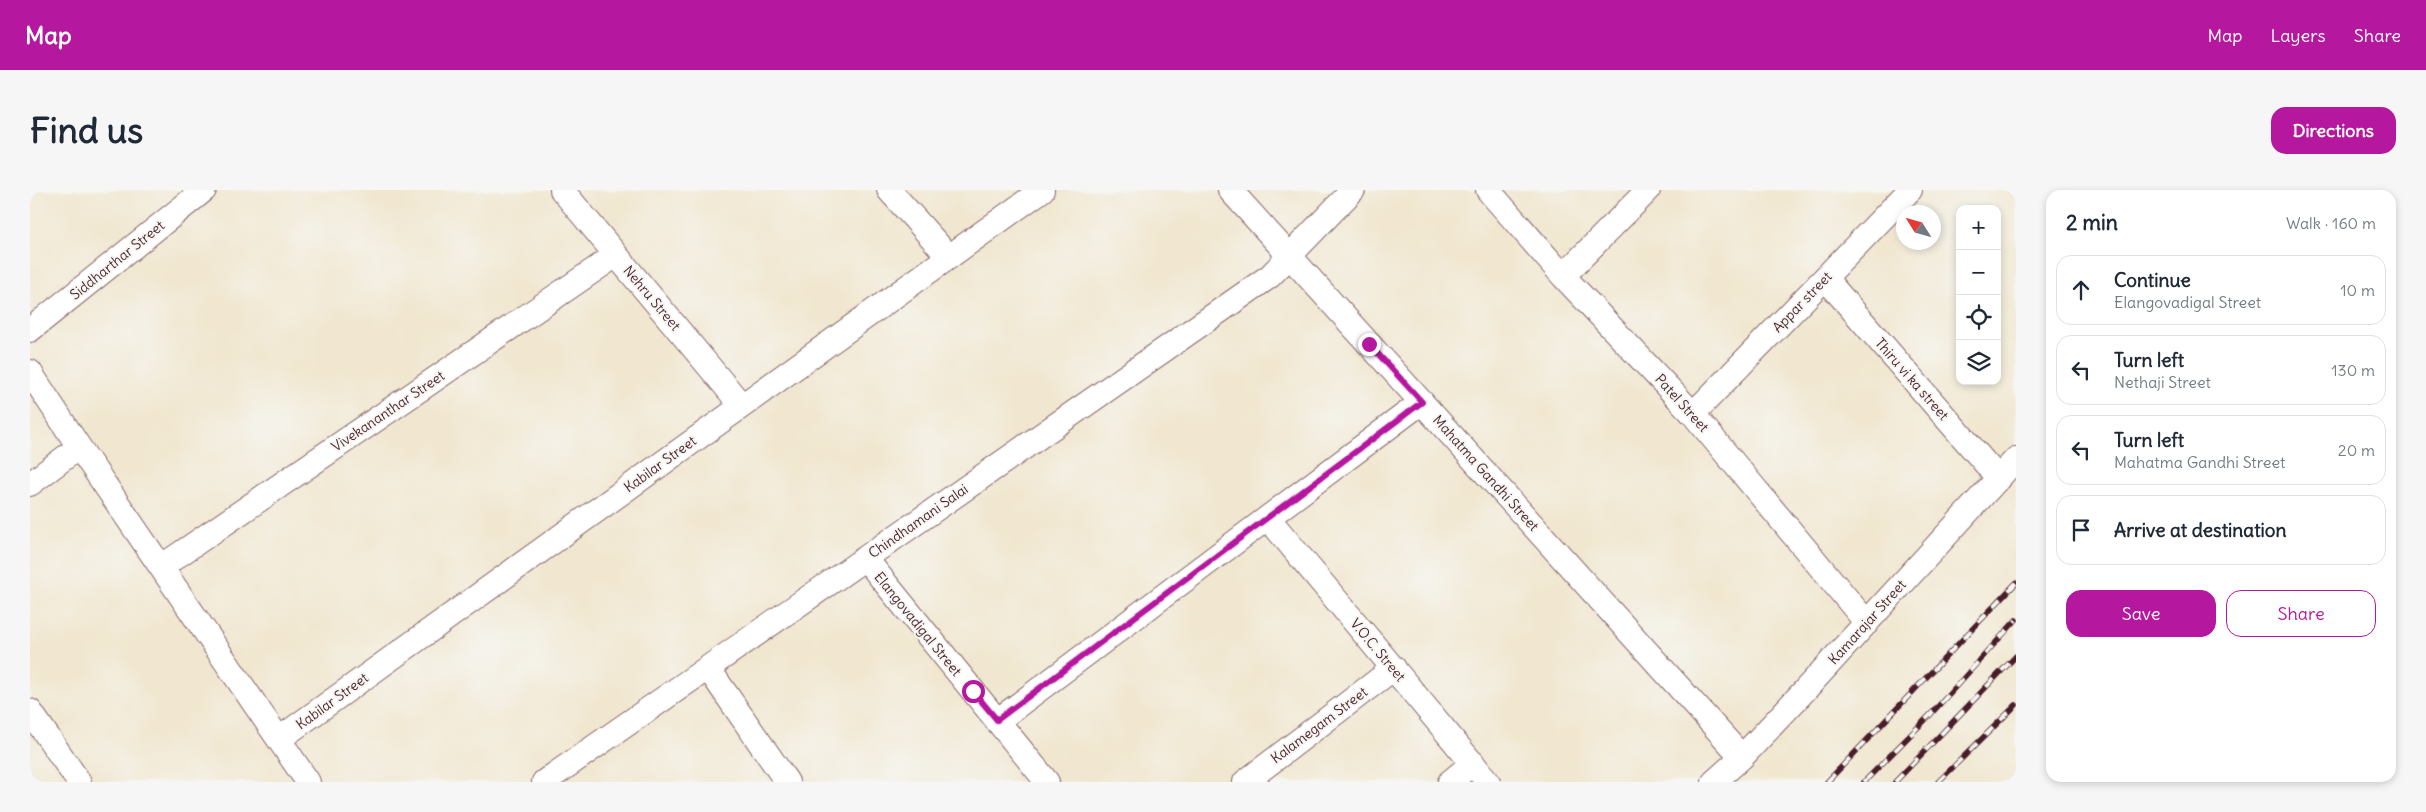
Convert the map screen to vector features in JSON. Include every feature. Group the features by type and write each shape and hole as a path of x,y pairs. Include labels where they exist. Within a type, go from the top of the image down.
{"street":[{"name":"Siddharthar Street","path":"30,330 204,190"},
{"name":"Nehru Street","path":"562,190 742,406"},
{"path":"889,190 949,257"},
{"name":"Kabilar Street","path":"279,739 1042,190"},
{"name":"Mahatma Gandhi Street","path":"1230,190 1742,757"},
{"name":"Chindhamani Salai","path":"544,782 1270,276 1354,190"},
{"name":"Patel Street","path":"1488,190 1563,276 1693,414 1867,623"},
{"path":"1563,276 1648,190"},
{"name":"Appar street","path":"1693,414 1910,190"},
{"name":"Vivekananthar Street","path":"161,567 616,255"},
{"name":"Thiru vi ka street","path":"1825,278 1999,479"},
{"path":"30,372 78,447 308,782"},
{"path":"997,720 1422,402"},
{"path":"30,484 78,447"},
{"name":"Kamarajar Street","path":"1714,782 1742,757 2016,459"},
{"name":"V.O.C. Street","path":"1268,518 1488,782"},
{"name":"Elangovadigal Street","path":"865,558 1047,782"},
{"path":"708,668 787,782"},
{"name":"Kalamegam Street","path":"1245,782 1394,668"},
{"path":"30,711 79,782"},
{"path":"1450,782 1473,763"}],"railway":[{"path":"1827,782 2016,583"},
{"path":"1864,782 1931,714 2016,620"},
{"path":"1895,782 2016,656"},
{"path":"1938,782 2016,705"}],"route":[{"path":"973,691 997,720 1422,402 1369,344"}]}
